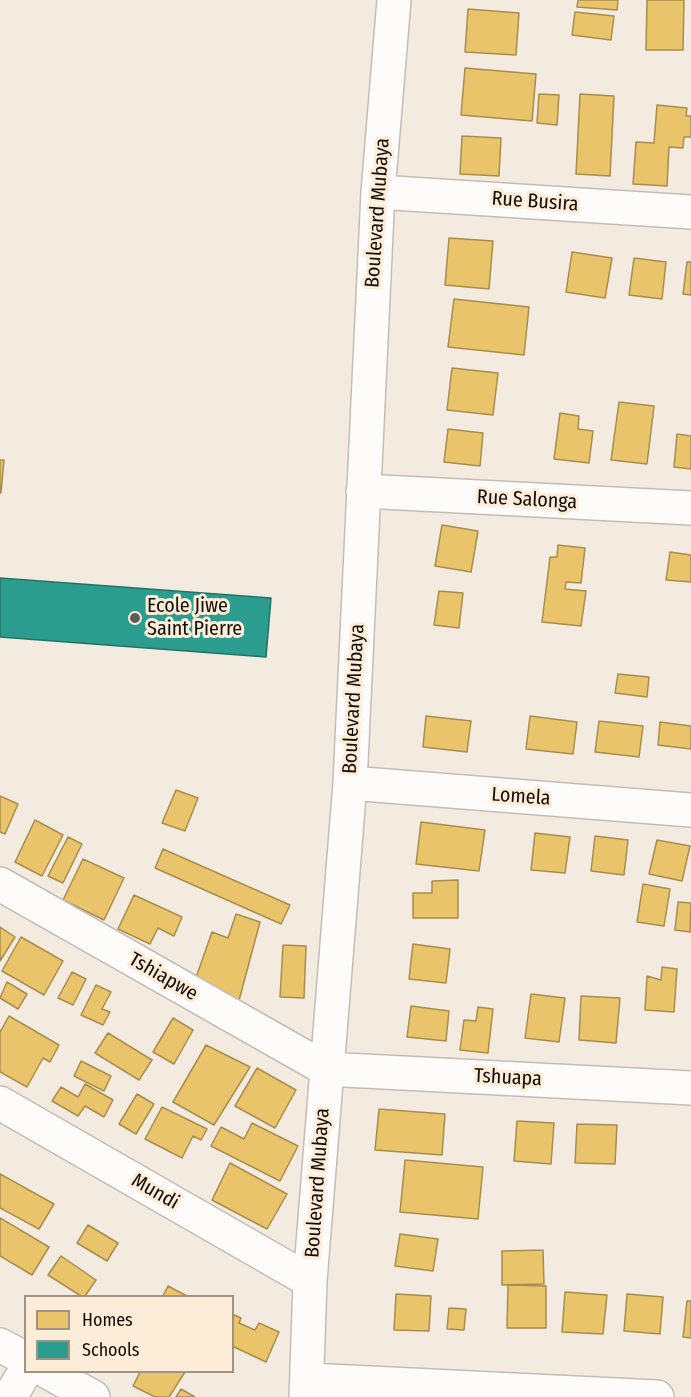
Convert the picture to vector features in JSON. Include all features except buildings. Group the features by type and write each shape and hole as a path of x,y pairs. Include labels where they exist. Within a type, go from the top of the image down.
{"street":[{"name":"Boulevard Mubaya","path":"307,1388 310,1281 350,783 378,192 394,0"},
{"name":"Rue Busira","path":"378,192 691,212"},
{"name":"Rue Salonga","path":"363,491 691,508"},
{"name":"Lomela","path":"350,783 691,810"},
{"name":"Tshiapwe","path":"0,884 326,1069"},
{"name":"Tshuapa","path":"326,1069 691,1088"},
{"name":"Mundi","path":"0,1103 310,1281"},
{"path":"0,1345 24,1358"},
{"path":"10,1397 24,1373"},
{"path":"51,1373 93,1397"},
{"path":"307,1388 657,1397"}],"place":[{"name":"Ecole Jiwe Saint Pierre","path":"135,618"}]}
